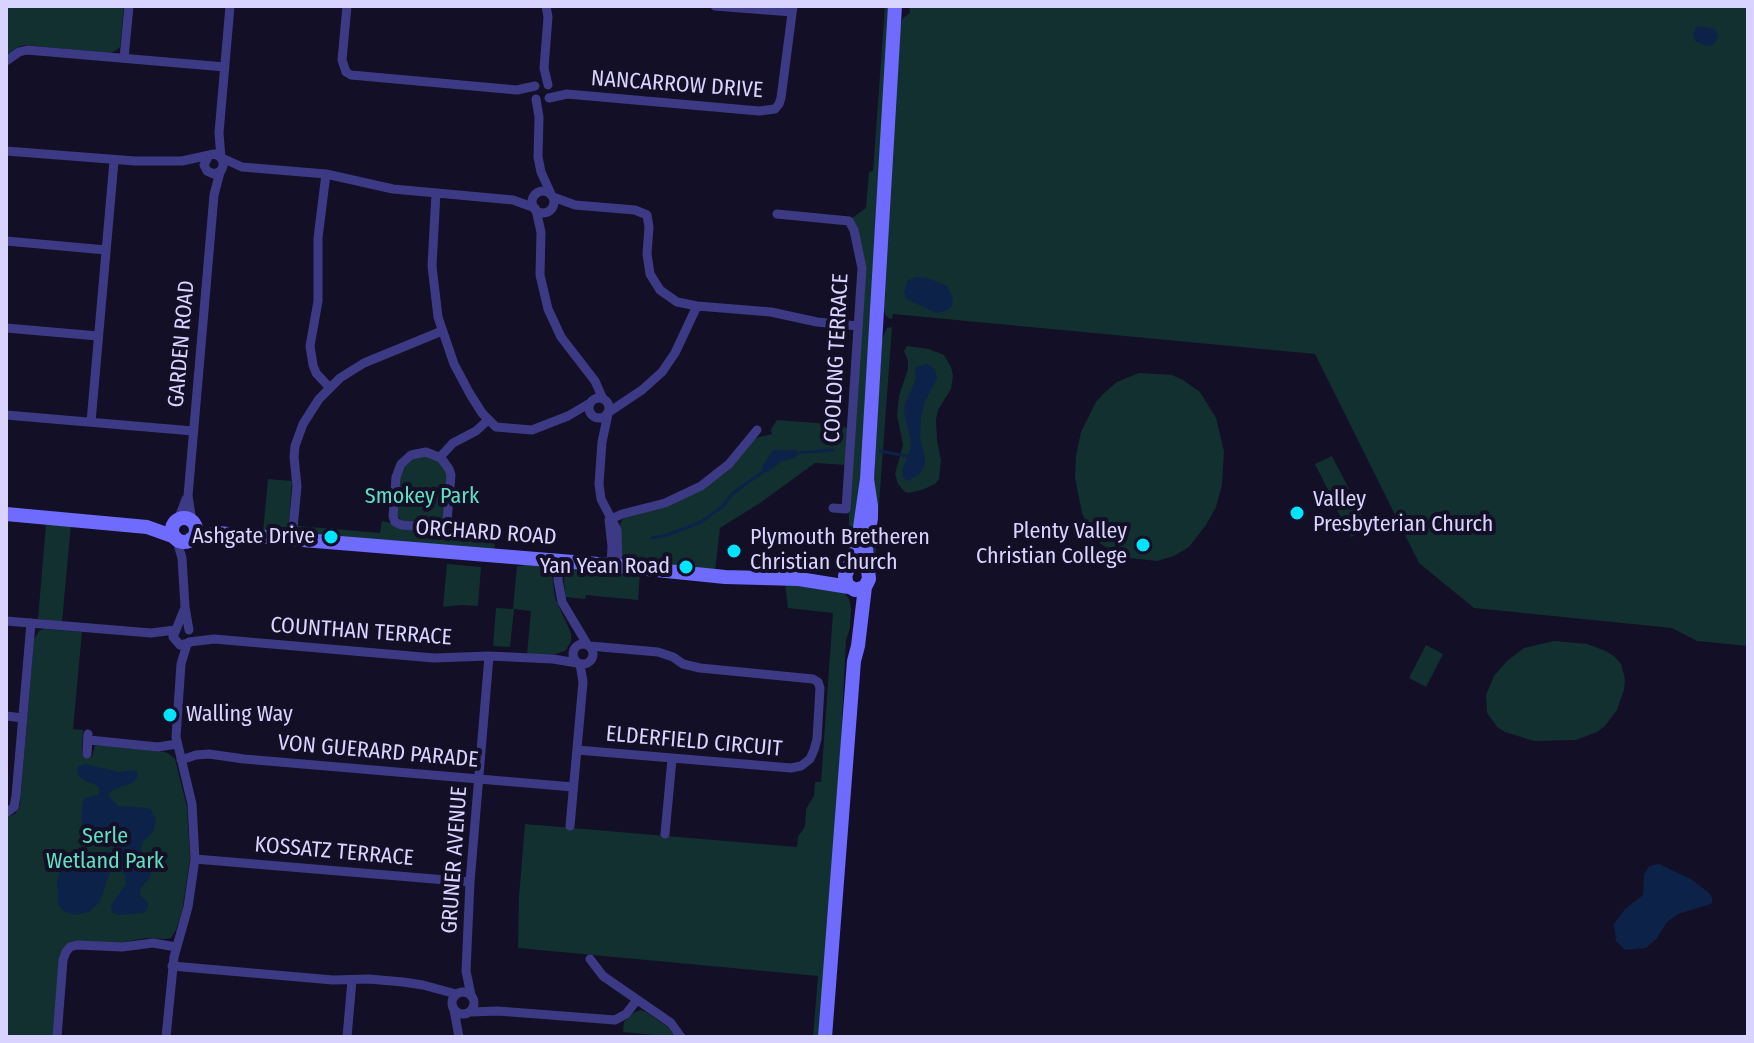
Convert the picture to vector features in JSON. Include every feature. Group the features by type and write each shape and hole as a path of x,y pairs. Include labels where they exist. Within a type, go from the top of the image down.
{"main road":[{"path":"825,1037 854,661 858,646 855,580 867,479 895,6"},
{"path":"6,514 147,527 183,538 196,530 185,521 147,527"},
{"path":"183,538 172,527 185,521"},
{"name":"ORCHARD ROAD","path":"185,521 217,533"},
{"name":"ORCHARD ROAD","path":"183,538 217,533 725,577 855,580"}],"street":[{"path":"124,58 129,6"},
{"path":"220,172 223,166 219,133 230,6"},
{"path":"347,6 342,60 346,72 351,75 517,90 536,85"},
{"path":"541,232 554,204 541,172 537,149 544,94 547,11 552,6"},
{"path":"715,6 792,9"},
{"name":"NANCARROW DRIVE","path":"517,90 759,111 775,109 781,98 792,9"},
{"path":"6,61 24,50 225,67"},
{"path":"544,68 532,92 544,94"},
{"path":"207,172 204,165 219,133"},
{"path":"6,151 114,161 182,161 214,154 242,167"},
{"path":"91,422 114,161"},
{"path":"182,161 214,174 242,167 326,174 393,189 513,200 544,213 575,205 635,210 647,215 648,264 654,283 668,297 692,305 771,312 817,322 858,326"},
{"name":"GARDEN ROAD","path":"207,172 214,195"},
{"name":"GARDEN ROAD","path":"185,521 214,195 220,172"},
{"path":"541,172 533,202 541,232 539,265 545,300 561,337 588,372 598,400 609,405 599,484 601,499 609,517 614,565"},
{"path":"326,174 318,238 318,301 310,346 316,373 329,387"},
{"path":"513,200 544,191 575,205"},
{"path":"436,193 432,266 442,331 461,378 488,420 496,427 532,430 598,400 633,395"},
{"name":"COOLONG TERRACE","path":"777,214 844,220 851,224 862,268 846,509 833,508"},
{"path":"6,241 106,250"},
{"path":"568,416 602,418 652,382 675,353 692,305"},
{"path":"6,328 98,336"},
{"path":"292,539 296,496 295,446 310,412 329,387 351,370 442,331"},
{"path":"598,400 589,410 602,442"},
{"path":"6,415 193,431"},
{"path":"440,457 453,443 476,431 488,420"},
{"path":"609,517 665,503 701,486 729,464 760,429"},
{"path":"426,452 440,457 449,469 452,482 446,524 437,528 397,523 393,507 396,477 401,464 418,453 426,452"},
{"path":"166,1037 172,966 188,907 195,859 192,804 175,729 181,664 189,637 183,538"},
{"path":"559,561 562,602 586,656 570,826"},
{"path":"181,664 173,636 185,607"},
{"path":"6,621 151,633 182,627 189,637"},
{"path":"6,813 15,803 31,623"},
{"path":"574,625 573,657 586,656"},
{"path":"151,633 181,645 189,637"},
{"name":"COUNTHAN TERRACE","path":"189,637 434,658 489,656 553,659 586,656 579,644 553,659"},
{"name":"ELDERFIELD CIRCUIT","path":"577,750 784,769 801,766 810,759 816,745 820,685 816,680 700,668 658,652 618,648 586,656"},
{"name":"GRUNER AVENUE","path":"472,996 466,971 470,882 489,656"},
{"path":"6,716 23,718"},
{"path":"87,754 89,737 158,747 177,744"},
{"name":"VON GUERARD PARADE","path":"181,760 209,754 573,787"},
{"path":"665,834 672,759"},
{"name":"KOSSATZ TERRACE","path":"195,859 470,882"},
{"path":"57,1037 63,960 68,949 77,945 122,947 153,943 176,947"},
{"path":"590,959 603,976 671,1023 681,1037"},
{"path":"172,966 333,980 415,983 457,993 466,992 498,1011"},
{"name":"GRUNER AVENUE","path":"457,993 466,971"},
{"path":"347,1037 352,980"},
{"path":"433,988 460,1014 498,1011 615,1020 626,1014 637,1000"},
{"path":"457,993 452,1000 459,1036"},
{"path":"459,1036 474,1007 472,996"}],"green space":[{"path":"6,6 124,6 120,47 110,53 25,45 6,55"},
{"path":"885,6 889,6 869,362 856,538 849,538 865,276 857,227 852,218 866,208 869,172 873,171"},
{"path":"909,6 1748,6 1748,646 1697,641 1672,628 1474,608 1419,563 1315,354 893,314 892,319 888,318 883,304 900,25 910,13"},
{"path":"892,327 874,573 869,564 882,339 887,328"},
{"path":"907,346 944,355 953,376 951,389 938,410 936,420 941,461 939,479 922,490 908,493 898,484 895,474 903,445 897,415 899,396 908,369 904,351"},
{"path":"1139,373 1172,375 1200,392 1216,418 1224,451 1222,485 1216,507 1206,525 1189,547 1157,561 1121,557 1101,544 1090,531 1082,513 1075,478 1081,432 1096,402 1117,382"},
{"path":"777,420 842,425 848,429 846,465 815,463 720,528 715,571 625,560 620,524 624,517 673,504 702,489 729,469 756,438 772,434 771,429"},
{"name":"Smokey Park","path":"426,456 443,465 448,476 444,518 440,523 402,521 397,515 400,475 403,467 413,458"},
{"path":"1332,456 1349,489 1332,498 1315,464"},
{"path":"268,479 292,481 288,528 281,533 263,532"},
{"path":"1352,495 1368,529 1351,537 1334,504"},
{"path":"382,521 399,529 443,531 457,528 456,539 495,543 494,552 302,534 298,528 380,533"},
{"path":"46,524 71,524 62,622 38,619"},
{"path":"526,563 546,566 552,573 555,598 571,633 571,642 565,651 527,654 531,611 514,609 510,647 493,646 496,608 513,609 517,566"},
{"path":"447,564 481,567 478,606 443,607"},
{"path":"573,567 640,572 638,600 586,595 585,599 565,597 564,577"},
{"path":"785,583 844,592 851,608 846,640 839,780 819,1037 813,1037 818,976 518,948 525,824 797,847 798,837 805,826 806,809 814,796 815,782 821,782 833,613 788,608"},
{"name":"Serle Wetland Park","path":"44,629 82,632 73,729 83,730 82,755 92,757 95,745 164,752 175,759 187,807 190,858 182,912 171,938 118,943 74,941 58,976 53,1037 6,1037 6,818 16,813 20,804 34,639"},
{"path":"1554,641 1587,644 1615,657 1621,664 1625,679 1617,710 1597,732 1576,740 1534,741 1505,732 1487,713 1486,695 1494,676 1524,648"},
{"path":"1426,645 1443,654 1426,687 1409,678"},
{"path":"641,1010 668,1027 676,1037 623,1032 624,1022"}],"water":[{"path":"1699,26 1715,29 1718,37 1713,45 1706,46 1695,41 1693,34"},
{"path":"916,277 947,286 953,298 952,307 937,313 906,299 907,281"},
{"path":"927,364 935,369 937,379 925,401 921,418 920,437 925,464 919,475 907,481 902,471 911,441 904,406 916,379 915,367"},
{"path":"773,450 796,450 797,455 762,473 762,467"},
{"path":"85,764 138,773 134,782 115,789 109,796 118,806 147,808 156,819 153,832 143,842 141,849 152,868 150,877 140,889 140,894 148,903 143,913 118,915 112,912 111,905 126,884 125,875 119,870 109,874 100,902 89,912 74,915 62,910 58,903 57,880 68,860 86,852 114,852 119,846 115,841 90,839 83,832 83,801 98,795 100,790 78,775 77,767"},
{"path":"1659,864 1691,879 1708,892 1712,902 1678,914 1667,922 1646,948 1625,950 1616,941 1614,924 1625,909 1643,895 1644,875 1649,866"}],"waterway":[{"path":"797,453 833,450"},
{"path":"880,451 911,457"},
{"path":"652,538 701,522 764,471"}],"place":[{"name":"Valley Presbyterian Church","path":"1297,513"},
{"name":"Ashgate Drive","path":"331,537"},
{"name":"Plenty Valley Christian College","path":"1143,545"},
{"name":"Plymouth Bretheren Christian Church","path":"734,551"},
{"name":"Yan Yean Road","path":"686,567"},
{"name":"Walling Way","path":"170,715"}]}
